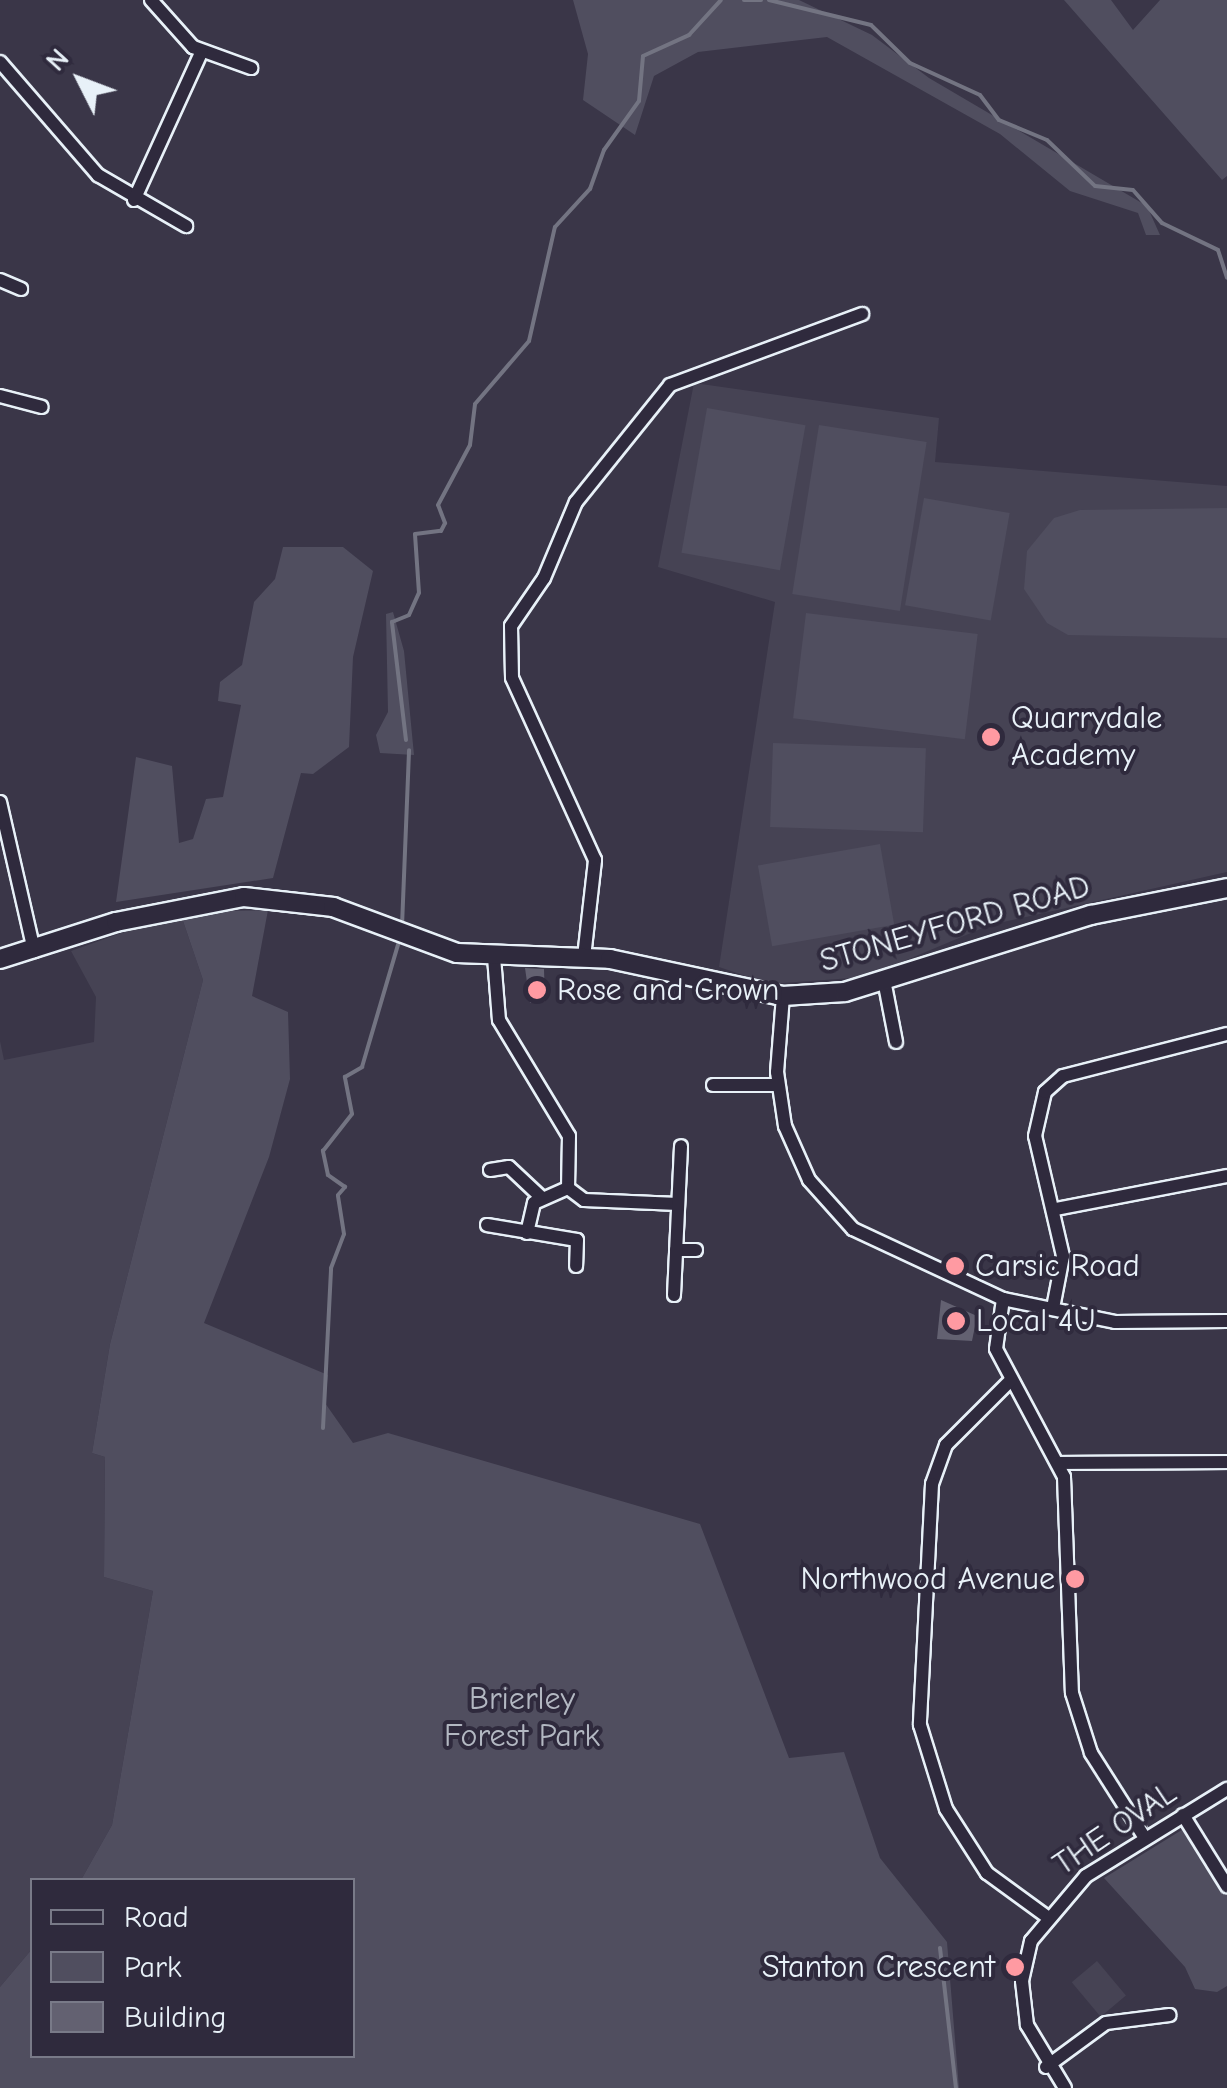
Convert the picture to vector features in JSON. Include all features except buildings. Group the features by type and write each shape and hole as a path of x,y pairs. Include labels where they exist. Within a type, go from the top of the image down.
{"main road":[{"name":"STONEYFORD ROAD","path":"0,960 149,913 244,897 333,907 410,938 494,957 584,957 783,996 884,980 1091,915 1227,888"}],"street":[{"path":"151,0 202,50 251,68"},
{"path":"134,200 202,50"},
{"path":"0,62 98,174 134,200 186,226"},
{"path":"0,280 21,289"},
{"path":"584,957 595,860 512,678 511,626 544,578 576,502 670,385 862,314"},
{"path":"0,396 42,407"},
{"path":"0,802 34,951"},
{"path":"494,957 498,1020 569,1136 568,1188"},
{"path":"884,980 896,1042"},
{"path":"783,996 778,1085 793,1148 836,1214 873,1243 1003,1299 1115,1322 1227,1321"},
{"path":"1052,1308 1063,1256 1056,1210 1035,1136 1046,1092 1063,1076 1227,1034"},
{"path":"713,1086 778,1085"},
{"path":"674,1295 681,1146"},
{"path":"490,1170 509,1167 541,1197"},
{"path":"1056,1210 1227,1176"},
{"path":"526,1233 541,1197 568,1188"},
{"path":"568,1188 584,1200 678,1204"},
{"path":"487,1226 577,1240 576,1266"},
{"path":"676,1250 696,1250"},
{"path":"1003,1299 994,1331 1011,1380 1058,1463 1072,1693 1091,1753 1145,1838"},
{"path":"1011,1380 946,1446 932,1484 920,1724 946,1809 987,1873 1046,1916"},
{"path":"1058,1463 1227,1462"},
{"name":"THE OVAL","path":"1065,2088 1046,2068 1027,2025 1022,1980 1046,1916 1086,1876 1227,1788"},
{"path":"1183,1814 1226,1886"},
{"path":"1046,2068 1106,2023 1169,2015"}],"shaded area":[{"name":"Quarrydale Academy","path":"694,383 939,418 935,462 1227,486 1227,872 990,925 866,977 769,984 719,967 775,602 658,567"},
{"path":"180,912 203,980 110,1344 92,1453 105,1457 104,1577 153,1591 112,1825 82,1878 30,1878 30,1951 0,1987 0,1041 4,1060 94,1042 96,997 71,951"},
{"path":"1097,1961 1126,1995 1101,2017 1072,1982"}],"green space":[{"path":"573,0 799,0 872,35 929,78 1147,206 1160,235 1146,235 1138,213 1070,191 1000,134 827,37 698,52 654,76 635,135 583,100 588,54"},
{"path":"1064,0 1111,0 1133,30 1160,0 1227,0 1227,176 1222,180"},
{"path":"707,408 805,425 780,570 681,553"},
{"path":"819,425 927,442 900,611 792,594"},
{"path":"924,498 1010,513 991,620 905,605"},
{"path":"1227,508 1227,638 1068,635 1047,623 1024,589 1027,551 1054,518 1080,510"},
{"path":"283,547 343,547 373,571 353,657 349,747 313,774 301,773 273,878 116,902 136,757 172,766 179,843 193,839 206,799 223,797 241,705 218,701 220,682 242,665 254,602 275,579"},
{"path":"393,612 404,651 414,755 380,753 376,735 388,712 386,614"},
{"path":"806,613 978,634 965,739 793,718"},
{"path":"773,743 926,748 923,832 770,827"},
{"path":"880,844 894,925 772,946 758,866"},
{"name":"Brierley Forest Park","path":"268,910 252,996 288,1012 290,1079 269,1157 204,1323 328,1375 325,1403 353,1443 388,1433 700,1524 789,1758 844,1752 880,1858 947,1942 959,2088 0,2088 0,1987 30,1951 30,2058 355,2058 355,1878 82,1878 112,1825 153,1591 104,1577 105,1457 92,1453 110,1344 203,980 180,912"},
{"path":"1185,1828 1227,1891 1227,1986 1217,1992 1195,1989 1185,1967 1104,1878"}],"waterway":[{"path":"406,740 392,622 409,615 419,593 415,534 441,531 445,523 438,505 470,445 475,404 529,341 555,227 590,189 604,150 639,101 643,56 689,35 721,0"},
{"path":"744,0 761,0"},
{"path":"769,0 871,25 910,63 980,95 999,120 1047,140 1095,186 1133,190 1162,223 1218,250 1227,278"},
{"path":"402,926 409,750"},
{"path":"323,1428 331,1268 344,1234 338,1195 345,1187 328,1175 323,1151 352,1114 345,1077 362,1067 399,941"},
{"path":"940,1948 956,2088"}],"place":[{"name":"Quarrydale Academy","path":"991,737"},
{"name":"Rose and Crown","path":"537,990"},
{"name":"Carsic Road","path":"955,1266"},
{"name":"Local 4U","path":"956,1321"},
{"name":"Northwood Avenue","path":"1075,1579"},
{"name":"Stanton Crescent","path":"1015,1967"}]}
